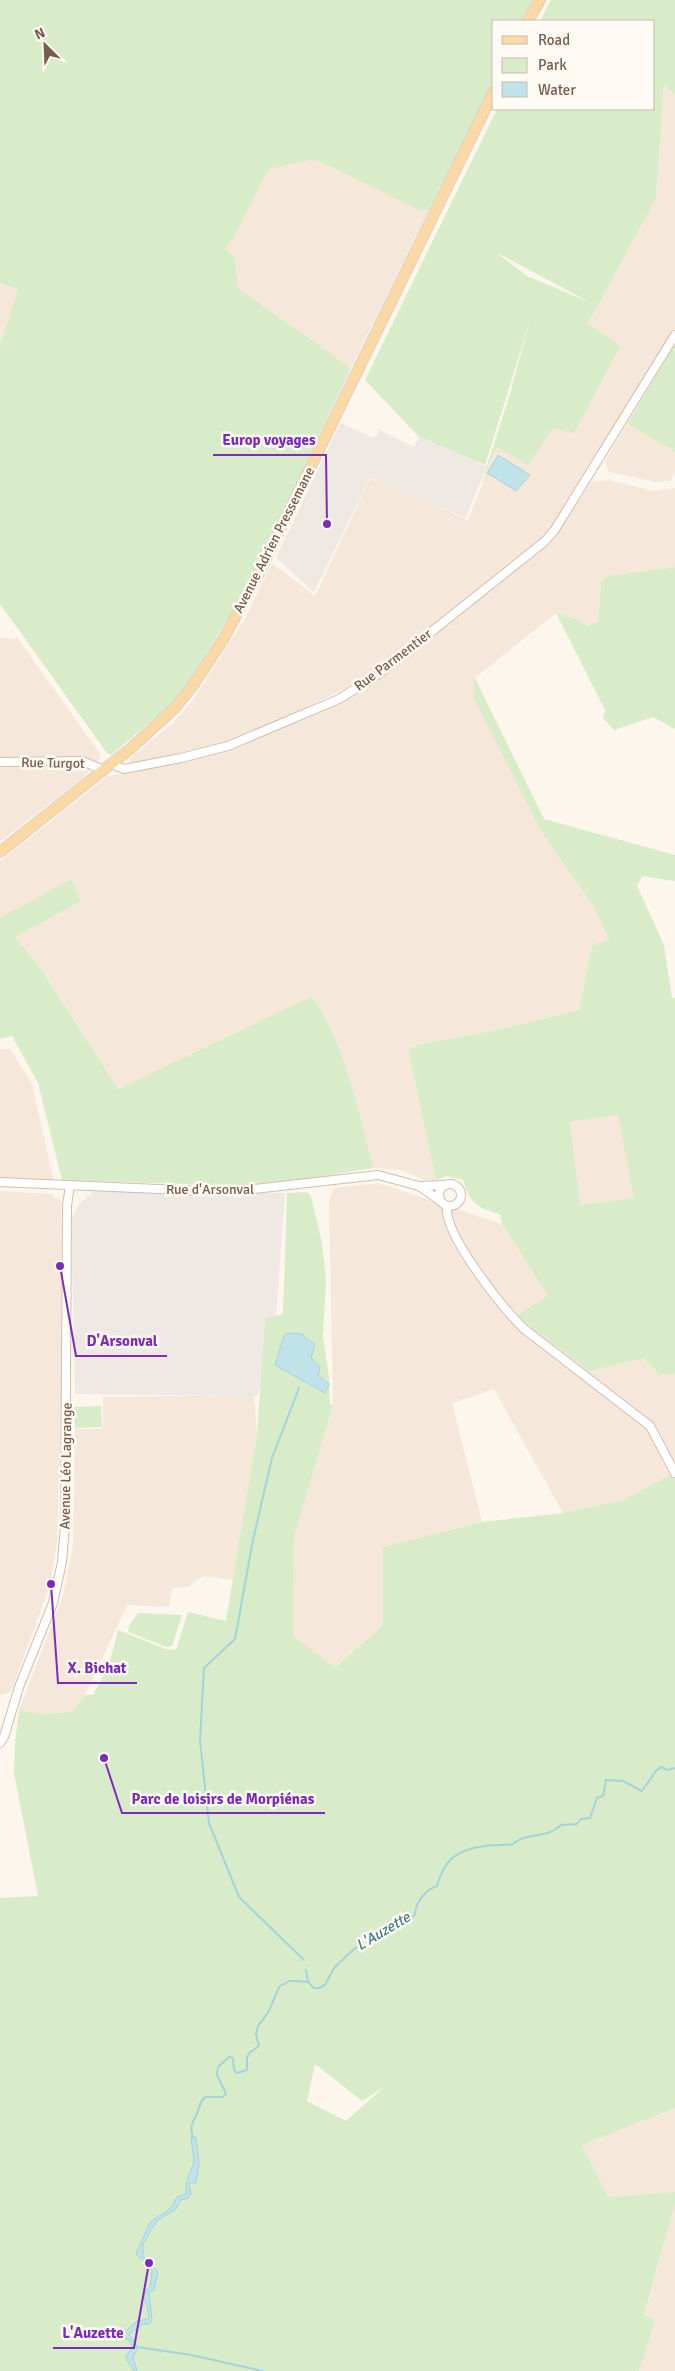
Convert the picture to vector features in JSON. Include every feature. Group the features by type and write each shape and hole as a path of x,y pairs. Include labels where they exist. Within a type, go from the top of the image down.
{"main road":[{"path":"529,20 540,0"},
{"name":"Avenue Adrien Pressemane","path":"0,852 155,729 194,684 224,638 259,573 492,95"}],"street":[{"name":"Rue Parmentier","path":"113,763 118,768 124,769 181,758 228,746 339,699 368,681 544,542 554,531 675,335"},
{"name":"Rue Turgot","path":"0,762 82,761 104,770"},
{"name":"Rue d'Arsonval","path":"0,1182 220,1190 254,1189 378,1175 419,1186 444,1186"},
{"path":"447,1206 457,1204 461,1199 461,1192 454,1184 444,1186 439,1190 439,1200 447,1206 448,1217 455,1236 505,1310 524,1328 650,1426 675,1473"},
{"name":"Avenue Léo Lagrange","path":"2,1740 16,1695 53,1603 62,1562 65,1517 67,1206 70,1185"},
{"name":"Rue d'Arsonval","path":"419,1186 439,1200"}],"shaded area":[{"path":"664,84 675,95 675,330 585,478 546,536 372,676 258,730 230,741 132,765 129,759 173,723 192,701 247,615 272,563 315,596 370,479 388,484 468,520 497,447 588,323 656,199"},
{"path":"314,159 421,211 429,210 351,368 238,288 235,258 225,248 234,238 269,169"},
{"path":"0,283 18,289 0,345"},
{"path":"340,423 374,438 380,430 414,447 420,434 486,467 466,518 370,478 314,592 276,558"},
{"path":"627,424 675,452 675,471 670,481 656,482 609,472 605,461"},
{"path":"608,480 654,491 675,488 675,567 608,576 601,582 598,622 588,626 574,618 556,613 475,678 542,833 594,907 609,939 592,947 579,1010 493,1031 421,1044 408,1049 436,1180 424,1180 402,1170 373,1168 348,1073 312,996 118,1089 39,966 15,937 81,901 71,880 0,918 0,861 108,776 188,761 234,748 320,712 382,677 555,538 591,482"},
{"path":"0,637 13,639 17,637 100,754 100,759 84,777 0,842"},
{"path":"0,1049 10,1049 32,1084 54,1182 0,1180"},
{"path":"618,1115 635,1198 580,1205 570,1122"},
{"path":"378,1183 502,1224 549,1296 518,1316 589,1371 644,1358 659,1375 675,1374 675,1475 668,1476 625,1500 563,1513 494,1389 452,1403 482,1522 383,1547 383,1625 334,1667 293,1636 294,1537 333,1405 329,1199 334,1188"},
{"path":"0,1191 52,1194 61,1202 62,1374 57,1545 49,1588 11,1691 0,1696"},
{"path":"94,1191 285,1193 274,1346 257,1396 75,1394 71,1219 80,1203"},
{"path":"254,1395 257,1434 234,1580 203,1576 189,1586 172,1588 169,1607 127,1605 85,1695 72,1712 43,1714 19,1710 63,1596 73,1546 75,1429 103,1429 103,1397"},
{"path":"675,2108 675,2192 608,2197 582,2145"},
{"path":"675,2204 675,2371 631,2371 644,2317"}],"green space":[{"path":"0,0 534,0 524,20 492,20 492,83 429,210 421,211 314,159 269,169 234,238 225,248 235,258 238,288 351,368 248,586 190,680 176,700 111,755 107,753 0,604 0,345 18,289 0,283"},
{"path":"551,0 675,0 675,95 664,84 656,199 588,323 620,346 574,433 553,428 528,465 497,447 481,484 509,397 530,321 485,465 418,436 365,380 497,110 655,110 655,20 541,20","holes":["497,253 498,253 589,302 527,276"]},
{"path":"675,344 675,452 627,424"},
{"path":"675,567 675,729 653,717 614,730 603,718 605,710 556,613 574,618 588,626 598,622 601,582 608,576"},
{"path":"475,678 544,819 675,855 675,881 642,876 637,886 664,945 672,998 675,998 675,1374 659,1375 644,1358 589,1371 517,1316 548,1295 502,1224 500,1214 480,1207 468,1194 463,1180 446,1176 436,1180 408,1049 421,1044 493,1031 579,1010 592,946 609,939 594,907 542,833 473,696","holes":["618,1115 634,1198 580,1205 570,1122"]},
{"path":"71,879 81,901 15,937 39,966 118,1089 312,996 334,1037 350,1079 373,1168 281,1183 214,1185 62,1180 38,1083 12,1036 1,1039 0,1037 0,918"},
{"path":"307,1192 311,1196 322,1243 326,1280 323,1336 329,1377 330,1404 333,1405 294,1537 293,1636 335,1667 383,1625 383,1547 482,1522 563,1513 624,1500 668,1476 675,1475 675,2108 582,2145 608,2197 675,2192 675,2204 644,2315 655,2320 639,2371 0,2371 0,1898 38,1896 14,1773 19,1710 43,1714 72,1712 85,1695 93,1695 109,1665 118,1630 166,1649 176,1650 188,1612 226,1621 257,1434 265,1318 283,1314 287,1193","holes":["315,2064 362,2101 384,2087 346,2121 307,2101"]},
{"path":"101,1406 102,1427 75,1428 74,1407"},
{"path":"138,1613 182,1615 172,1646 166,1647 128,1632 129,1626"}],"water":[{"path":"498,455 530,475 516,491 487,473"},
{"path":"288,1333 303,1334 305,1338 315,1344 311,1358 320,1367 318,1375 329,1384 325,1393 275,1365 284,1336"},
{"path":"191,2137 196,2137 199,2164 196,2183 189,2183 191,2194 188,2198 181,2200 175,2210 158,2220 143,2244 143,2256 158,2272 154,2290 149,2292 152,2320 149,2324 143,2324 129,2334 138,2348 133,2357 137,2371 134,2371 125,2357 133,2347 129,2340 124,2338 124,2333 137,2321 148,2319 145,2294 150,2287 152,2272 150,2267 136,2254 150,2222 171,2208 177,2197 186,2194 186,2183 194,2162"}],"waterway":[{"path":"299,1388 272,1458 253,1540 235,1639 204,1668 200,1741 209,1823 239,1897 304,1960"},
{"name":"L'Auzette","path":"193,2138 192,2124 202,2100 205,2097 223,2097 226,2094 217,2075 218,2067 229,2057 233,2058 234,2070 237,2073 247,2070 249,2053 259,2046 256,2034 258,2026 269,2011 279,1987 289,1981 308,1982 314,1988 325,1985 334,1968 355,1948 368,1944 415,1915 415,1910 422,1898 428,1891 437,1886 448,1862 460,1853 476,1847 513,1844 522,1838 543,1834 557,1829 561,1825 577,1824 581,1819 590,1818 597,1798 603,1796 606,1780 623,1781 642,1791 661,1767 667,1770 675,1768"},
{"path":"306,1970 308,1982"},
{"path":"137,2347 191,2355 263,2371"}],"place":[{"name":"Europ voyages","path":"327,524"},
{"name":"D'Arsonval","path":"60,1266"},
{"name":"X. Bichat","path":"51,1584"},
{"name":"Parc de loisirs de Morpiénas","path":"104,1758"},
{"name":"L'Auzette","path":"149,2263"}]}
